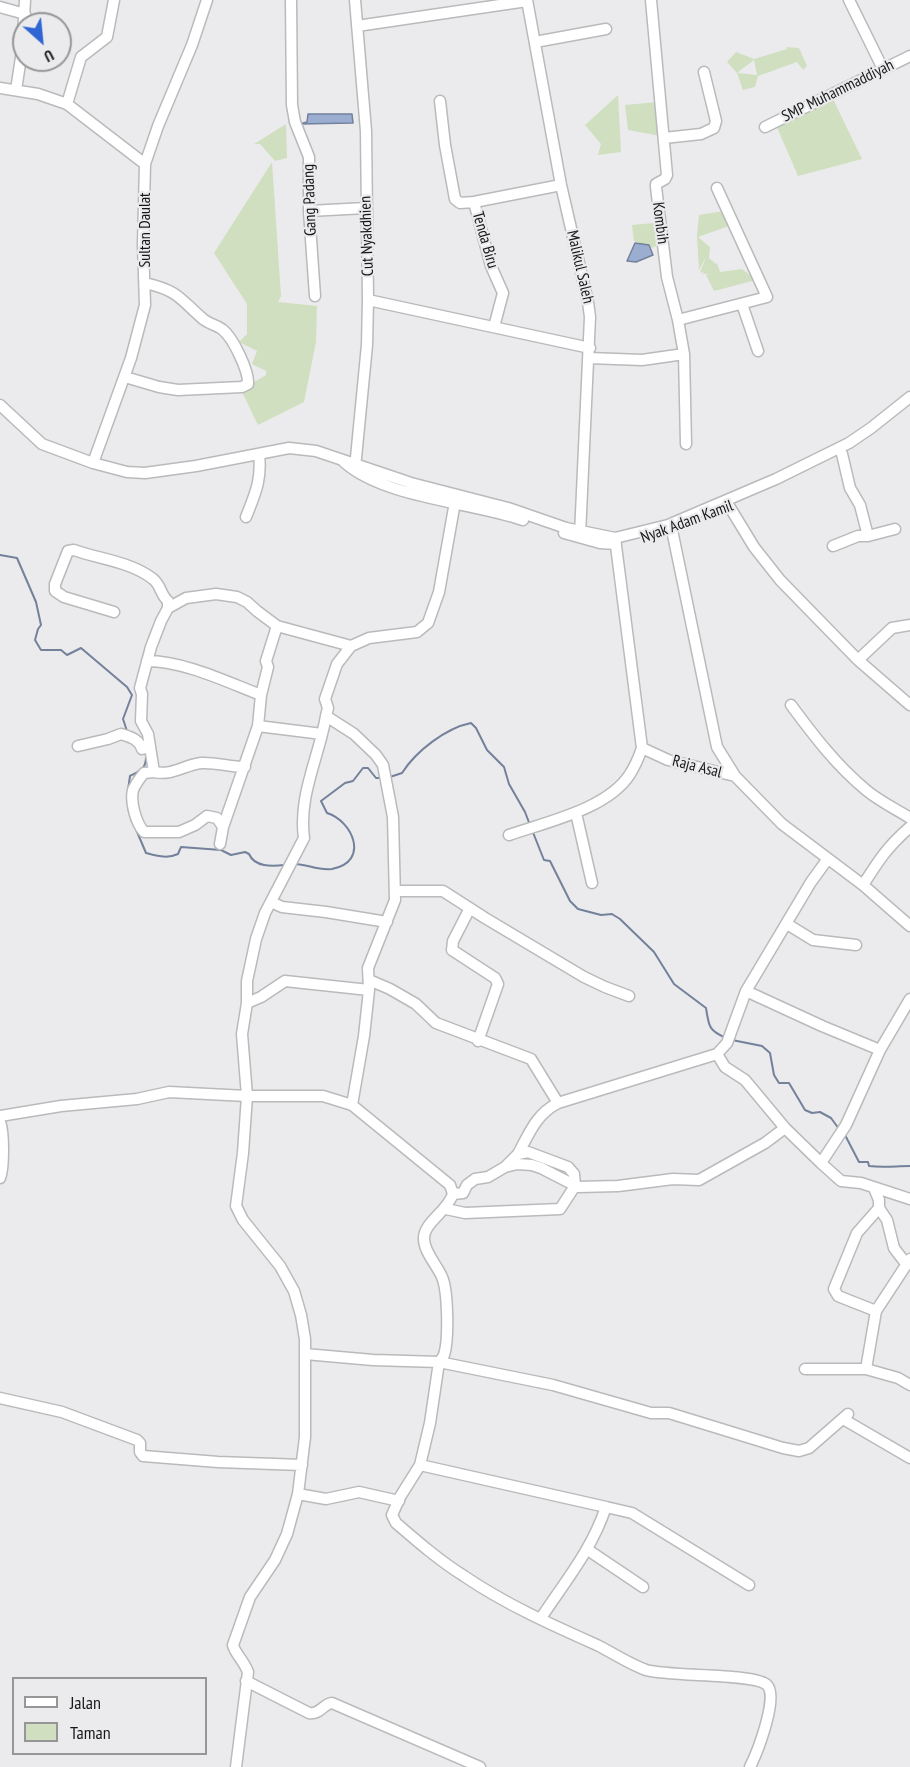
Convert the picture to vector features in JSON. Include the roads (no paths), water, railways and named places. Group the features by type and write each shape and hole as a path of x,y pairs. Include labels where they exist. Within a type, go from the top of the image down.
{"street":[{"path":"68,104 81,57 107,37 114,0"},
{"name":"Sultan Daulat","path":"93,463 125,377 145,305 143,245 145,164 158,126 192,45 207,0"},
{"name":"Gang Padang","path":"291,0 292,105 295,122 309,157 309,211 315,296"},
{"name":"Cut Nyakdhien","path":"355,0 366,131 368,300 367,345 355,467"},
{"name":"Kombih","path":"651,0 666,178 658,182 656,187 667,277 684,354 686,444"},
{"path":"849,0 883,69"},
{"path":"357,26 527,1"},
{"name":"Malikul Saleh","path":"527,1 561,185 588,302 589,353 580,535"},
{"path":"0,7 18,12"},
{"path":"535,42 606,29"},
{"name":"SMP Muhammaddiyah","path":"765,127 910,56"},
{"path":"16,90 18,72"},
{"path":"664,138 701,134 714,128 716,121 704,72"},
{"path":"0,88 38,93 68,104 145,164"},
{"path":"440,101 455,199 460,203 474,202"},
{"name":"Tenda Biru","path":"494,327 502,293 490,266 474,202 561,185"},
{"path":"678,320 767,297 717,188"},
{"path":"309,211 366,208"},
{"path":"125,377 178,390 242,387 248,384 247,375 226,333 205,321 172,291 146,283"},
{"path":"368,300 494,327 589,353 642,360 684,354"},
{"path":"742,304 758,351"},
{"path":"651,533 728,504 849,443 910,397"},
{"path":"0,405 42,444 93,463 127,472 145,473 259,454 261,471 259,485 246,517"},
{"name":"Nyak Adam Kamil","path":"259,454 289,448 316,451 408,493 455,502 580,535 616,541 672,530 842,454 877,433 910,407"},
{"path":"842,454 850,488 860,505 868,537"},
{"path":"355,467 508,508 580,535"},
{"path":"236,1767 248,1672 245,1662 235,1652 234,1645 250,1597 275,1560 287,1534 298,1494 305,1437 305,1353 302,1315 294,1291 280,1266 243,1220 236,1206 248,1096 242,1034 247,1003 247,981 260,923 304,838 302,825 304,800 326,716 325,699 337,664 351,646 369,638 417,632 428,623 440,592 455,502"},
{"path":"728,504 764,561 800,601 858,660 910,705"},
{"path":"672,530 717,747 735,776"},
{"path":"833,546 858,536 868,537 894,530"},
{"path":"509,835 576,813 618,788 631,774 642,748 616,541"},
{"path":"114,612 64,597 55,591 55,584 68,551 74,550 131,567 152,578 161,588 168,602 168,608 161,621 140,688 142,694 141,721 148,734 146,748 154,772"},
{"path":"168,608 186,597 226,594 247,602 277,626 351,646"},
{"path":"858,660 892,628 910,625"},
{"path":"220,844 223,827 258,726 261,695 268,667 266,661 277,626"},
{"path":"147,661 160,661 208,675 261,695"},
{"path":"791,705 826,753 868,792 910,818"},
{"path":"326,716 369,747 382,765 393,817 396,891 393,908 368,968 369,985 364,1036 352,1106"},
{"path":"258,726 322,735"},
{"path":"78,746 121,734 136,740 146,748"},
{"name":"Raja Asal","path":"642,748 668,760 735,776 782,824 863,885 910,926"},
{"path":"223,827 216,818 207,816 195,825 179,832 144,832 139,826 133,791 144,774 154,772 162,774 199,763 244,767"},
{"path":"576,813 592,882"},
{"path":"863,885 883,853 910,827"},
{"path":"453,1194 463,1193 467,1185 475,1179 488,1177 505,1167 518,1154 536,1120 543,1112 558,1103 717,1054 729,1038 746,991 811,882 827,860"},
{"path":"396,891 443,891 584,977 629,996"},
{"path":"271,902 282,907 387,922"},
{"path":"470,908 453,941 453,950 495,978 498,984 478,1041"},
{"path":"787,924 813,940 856,945"},
{"path":"247,1003 261,997 285,981 369,985 390,989 416,1004 436,1023 478,1041 533,1060 558,1103"},
{"path":"746,991 880,1050"},
{"path":"821,1163 846,1125 880,1050 910,999"},
{"path":"717,1054 725,1067 745,1080 785,1128 841,1181 861,1183 910,1198"},
{"path":"0,1116 61,1106 137,1099 169,1092 248,1096 323,1096 352,1106 450,1185 453,1194 446,1209 427,1227 423,1238 445,1286 444,1356 439,1362 430,1423 420,1465 392,1515 396,1523 465,1577 511,1604 646,1670 673,1675 748,1678 765,1683 771,1696 765,1728 750,1767"},
{"path":"0,1122 2,1161 0,1178"},
{"path":"505,1167 517,1164 532,1165 575,1186 618,1186 673,1179 699,1180 765,1143 785,1128"},
{"path":"446,1209 465,1212 560,1209 575,1186 574,1174 568,1167 528,1152 518,1154"},
{"path":"866,1369 876,1311 908,1262 894,1248 887,1220 879,1208 879,1200 874,1188"},
{"path":"876,1311 838,1296 834,1289 857,1233 879,1208"},
{"path":"305,1353 373,1360 439,1362 553,1385 651,1413 669,1413 799,1451 809,1448 845,1417 910,1458"},
{"path":"804,1369 866,1369 906,1382 910,1371"},
{"path":"0,1398 62,1412 137,1440 143,1456 302,1465"},
{"path":"420,1465 632,1513 749,1585"},
{"path":"298,1494 326,1499 359,1492 399,1500"},
{"path":"541,1618 588,1550 606,1507"},
{"path":"588,1550 643,1587"},
{"path":"246,1680 309,1713 319,1712 328,1704 333,1703 480,1767"}],"water":[{"path":"308,114 352,114 353,123 299,124 307,122"},
{"path":"635,243 649,245 653,255 636,262 627,261"}],"waterway":[{"path":"0,555 17,558 36,602 41,625 35,640 41,650 61,650 67,655 81,648 127,687 132,695 123,719 127,731"},
{"path":"390,777 402,773 423,749 442,735 471,723 487,750 504,767 509,784 530,825"},
{"path":"128,790 130,776 144,767 146,757"},
{"path":"295,864 322,869 344,865 351,858 354,841 344,824 327,813 321,801 345,783 353,781 363,768 368,768 376,778 381,778"},
{"path":"128,808 132,822"},
{"path":"135,827 146,853 174,856 178,854 181,847 221,850 231,855 245,852 260,864 286,865"},
{"path":"532,830 544,860 550,861 570,901 578,909 601,915 612,914 620,919 654,952 674,984 706,1008 710,1027 726,1038"},
{"path":"732,1040 762,1046 770,1053 774,1075 779,1083 789,1083 805,1110 812,1113 820,1112 831,1118 839,1129"},
{"path":"845,1135 859,1162 868,1162 869,1166 874,1167 910,1166"}]}
